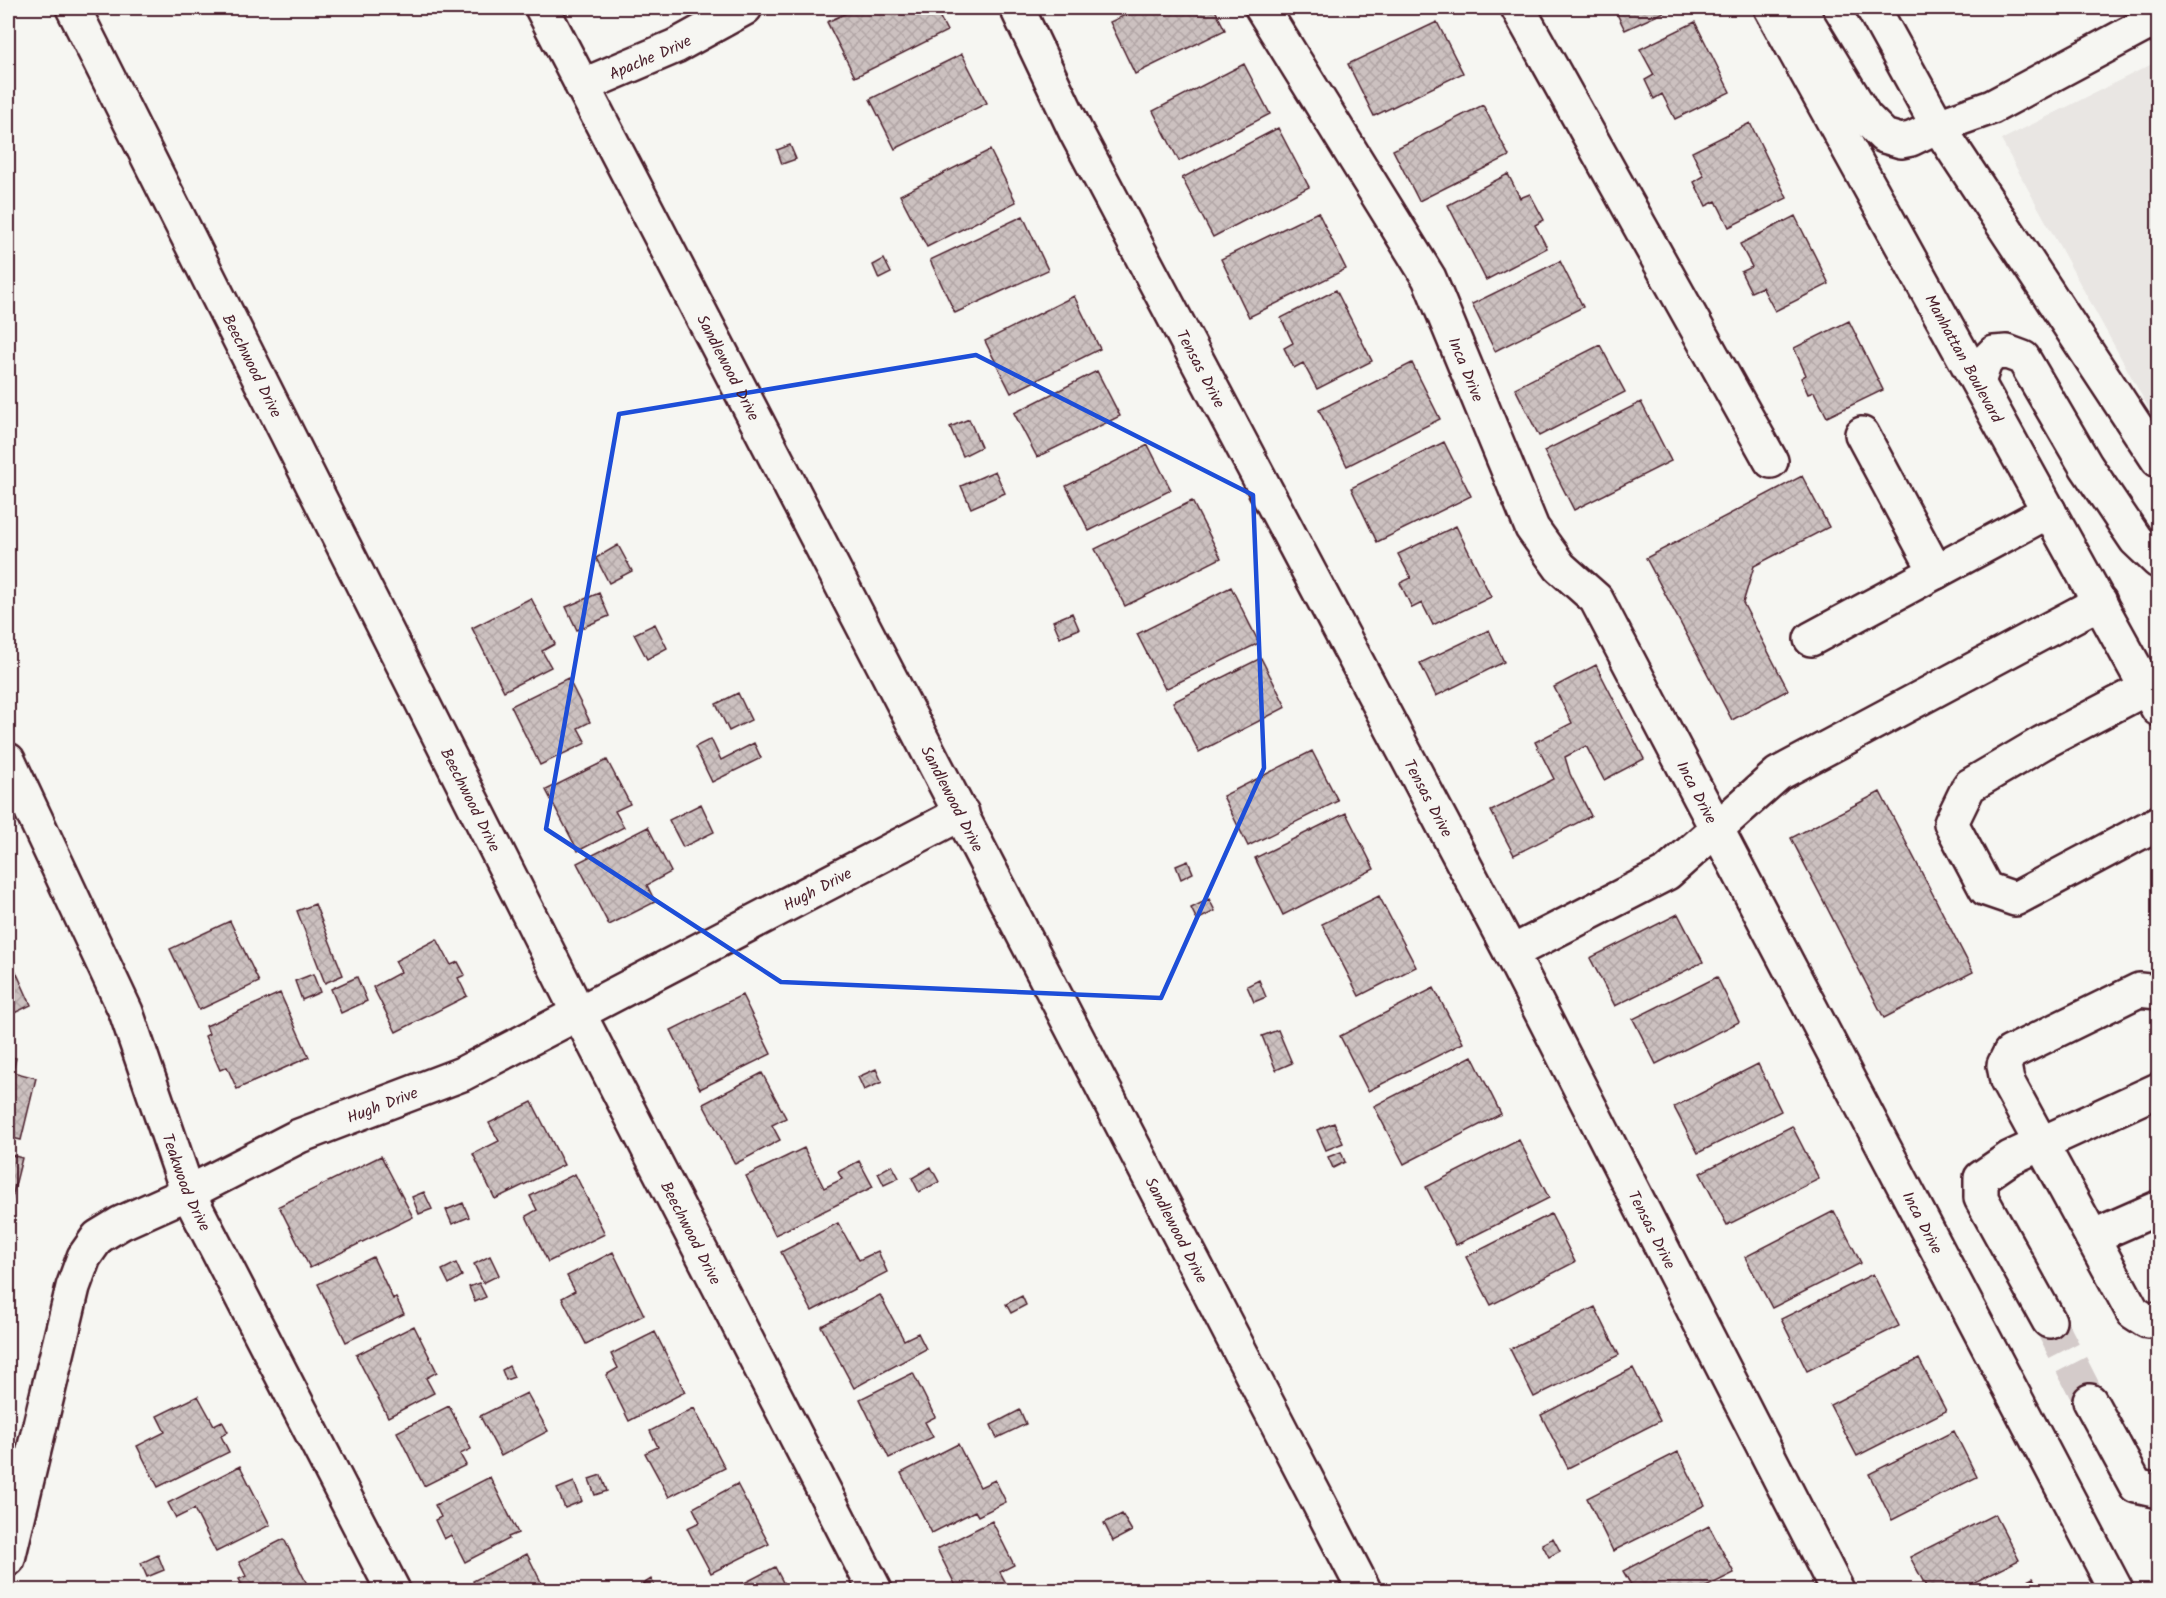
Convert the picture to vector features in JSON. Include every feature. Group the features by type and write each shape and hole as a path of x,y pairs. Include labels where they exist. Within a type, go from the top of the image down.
{"street":[{"name":"Beechwood Drive","path":"74,8 579,1014 875,1590"},
{"name":"Sandlewood Drive","path":"542,8 1364,1590"},
{"name":"Apache Drive","path":"582,86 676,46 745,8"},
{"name":"Tensas Drive","path":"1017,8 1075,130 1511,953 1837,1590"},
{"path":"1518,8 1771,461"},
{"name":"Manhattan Boulevard","path":"1771,8 2153,698"},
{"path":"1799,8 1865,117 1884,136 1901,141 1992,107 2158,18"},
{"path":"1873,8 1938,126 2158,460"},
{"name":"Inca Drive","path":"1266,9 1429,278 1532,528 1560,567 1596,599 2116,1590"},
{"path":"1978,382 1985,362 1994,353 2007,352 2023,358 2099,485 2136,540 2158,561"},
{"path":"1862,434 1936,572"},
{"path":"1811,639 2049,511"},
{"path":"1511,953 1667,873 1778,774 2100,602"},
{"path":"2153,698 2042,743 1969,786 1951,823 1986,889 2015,899 2158,823"},
{"name":"Teakwood Drive","path":"8,760 126,1012 188,1193 393,1590"},
{"name":"Hugh Drive","path":"8,1559 73,1287 84,1257 98,1237 121,1223 188,1193 299,1136 462,1074 962,813"},
{"path":"2158,992 2139,990 2010,1053 2004,1065 2007,1081 2133,1312 2147,1321 2158,1319"},
{"path":"2049,1321 1981,1198 1982,1178 2010,1158 2158,1090"},
{"path":"2092,1237 2158,1208"},
{"path":"2090,1401 2136,1486 2158,1491"}],"highlighted area":[{"path":"976,355 1253,495 1264,768 1161,998 781,982 546,829 619,414"}],"shaded area":[{"path":"2158,61 2158,419 2154,418 2001,140"}],"building":[{"path":"857,8 935,8 947,31 855,77 827,22"},
{"path":"1140,8 1214,8 1225,30 1135,74 1110,22"},
{"path":"1614,8 1673,8 1625,30"},
{"path":"1437,22 1463,73 1374,116 1348,64"},
{"path":"1695,22 1730,92 1675,119 1662,94 1654,99 1645,80 1654,75 1640,49"},
{"path":"962,54 987,103 895,149 870,99"},
{"path":"1244,64 1270,114 1179,161 1153,111"},
{"path":"1483,105 1509,156 1419,201 1393,150"},
{"path":"1750,123 1787,198 1729,227 1716,201 1706,206 1694,182 1704,176 1692,152"},
{"path":"1278,128 1309,187 1213,237 1182,178"},
{"path":"790,145 796,159 782,164 777,150"},
{"path":"990,150 1016,202 927,247 900,195"},
{"path":"1508,174 1520,198 1530,194 1544,220 1535,225 1547,248 1486,280 1448,205"},
{"path":"1318,212 1346,269 1249,317 1221,259"},
{"path":"1023,216 1048,270 955,313 930,260"},
{"path":"1795,216 1829,284 1775,311 1762,287 1751,292 1741,272 1752,267 1740,244"},
{"path":"884,259 891,273 879,279 873,265"},
{"path":"1560,261 1583,307 1495,351 1472,304"},
{"path":"1336,290 1372,361 1317,389 1303,363 1294,368 1284,348 1293,343 1281,318"},
{"path":"1074,296 1100,349 1011,393 985,341"},
{"path":"1849,321 1883,390 1827,417 1814,392 1808,394 1801,378 1806,375 1794,348"},
{"path":"1600,345 1625,392 1539,436 1515,388"},
{"path":"1412,363 1440,419 1347,466 1319,410"},
{"path":"1097,371 1120,416 1037,457 1014,413"},
{"path":"1641,402 1671,461 1574,510 1544,451"},
{"path":"969,419 981,447 963,456 950,427"},
{"path":"1444,442 1471,496 1377,542 1351,488"},
{"path":"1148,445 1171,490 1089,531 1066,486"},
{"path":"995,471 1005,493 971,508 961,486"},
{"path":"1802,476 1829,527 1754,566 1743,603 1788,690 1732,720 1646,558"},
{"path":"1192,501 1221,558 1125,606 1095,549"},
{"path":"1456,526 1491,597 1433,625 1422,603 1412,608 1400,583 1411,578 1398,554"},
{"path":"618,545 632,571 609,583 596,558"},
{"path":"1231,587 1259,643 1165,689 1137,634"},
{"path":"599,593 609,616 577,630 566,607"},
{"path":"531,598 555,644 542,651 551,667 504,691 472,628"},
{"path":"1072,613 1079,629 1060,637 1053,621"},
{"path":"655,624 667,648 647,659 634,634"},
{"path":"1489,630 1504,662 1436,696 1420,663"},
{"path":"1261,658 1286,707 1199,752 1173,702"},
{"path":"1596,665 1644,759 1604,780 1586,746 1565,757 1570,774 1591,816 1514,855 1491,811 1554,779 1535,742 1572,723 1554,687"},
{"path":"568,678 590,722 578,728 586,743 540,765 511,706"},
{"path":"738,693 751,720 729,731 716,704"},
{"path":"711,739 721,760 754,743 761,758 712,782 695,747"},
{"path":"1312,751 1338,801 1248,846 1223,796"},
{"path":"607,760 630,804 615,811 624,827 578,851 546,790"},
{"path":"1880,792 1973,972 1884,1018 1791,838"},
{"path":"701,804 714,832 683,847 669,820"},
{"path":"1346,813 1374,869 1283,915 1255,858"},
{"path":"648,827 671,872 647,885 655,902 609,925 577,863"},
{"path":"1188,861 1193,873 1181,879 1176,866"},
{"path":"1379,896 1416,967 1359,996 1322,924"},
{"path":"1209,899 1215,911 1197,920 1191,908"},
{"path":"315,904 343,975 325,983 297,911"},
{"path":"1678,914 1703,962 1615,1006 1590,958"},
{"path":"230,921 259,982 199,1010 170,949"},
{"path":"437,939 451,965 458,962 465,975 458,978 467,996 396,1032 373,987 401,972 395,961"},
{"path":"8,954 31,1005 8,1016"},
{"path":"313,974 320,992 302,1000 295,981"},
{"path":"357,977 367,1001 341,1013 331,989"},
{"path":"1717,977 1739,1022 1656,1064 1633,1019"},
{"path":"1259,980 1266,997 1254,1002 1247,986"},
{"path":"1434,988 1463,1043 1368,1091 1340,1036"},
{"path":"280,993 309,1057 237,1089 227,1067 220,1070 205,1036 209,1034 206,1026"},
{"path":"742,995 771,1054 700,1089 671,1030"},
{"path":"1278,1030 1292,1063 1276,1070 1262,1036"},
{"path":"8,1056 16,1058 13,1072 36,1078 21,1140 8,1137"},
{"path":"1472,1056 1501,1114 1404,1164 1374,1106"},
{"path":"1758,1064 1781,1111 1698,1153 1674,1107"},
{"path":"876,1069 882,1082 864,1090 858,1077"},
{"path":"762,1073 786,1118 772,1125 780,1140 735,1164 703,1104"},
{"path":"532,1102 564,1165 495,1199 473,1154 499,1141 489,1123"},
{"path":"1334,1123 1343,1143 1326,1150 1317,1130"},
{"path":"1792,1126 1819,1179 1727,1225 1700,1173"},
{"path":"1519,1140 1549,1198 1456,1245 1426,1187"},
{"path":"804,1148 824,1188 842,1179 838,1172 859,1161 873,1187 775,1235 746,1176"},
{"path":"1341,1152 1345,1162 1333,1168 1328,1157"},
{"path":"8,1154 22,1158 8,1214"},
{"path":"381,1156 413,1217 310,1268 279,1206"},
{"path":"892,1165 899,1178 884,1185 878,1173"},
{"path":"931,1167 939,1182 919,1192 912,1178"},
{"path":"575,1174 605,1234 548,1262 526,1216 537,1210 530,1196"},
{"path":"424,1192 432,1209 419,1214 412,1197"},
{"path":"463,1203 469,1217 452,1224 446,1210"},
{"path":"1834,1211 1861,1263 1772,1308 1745,1257"},
{"path":"1551,1214 1575,1262 1491,1305 1466,1257"},
{"path":"838,1223 859,1260 878,1251 887,1272 812,1311 781,1252"},
{"path":"613,1252 644,1315 586,1344 562,1298 575,1291 567,1276"},
{"path":"490,1256 499,1275 483,1283 474,1264"},
{"path":"373,1257 393,1299 396,1298 404,1314 346,1342 318,1284"},
{"path":"456,1263 462,1276 449,1284 442,1270"},
{"path":"1873,1274 1899,1326 1807,1371 1781,1319"},
{"path":"479,1283 486,1297 475,1302 469,1287"},
{"path":"880,1295 904,1340 918,1333 926,1349 854,1388 821,1326"},
{"path":"1022,1296 1026,1305 1011,1313 1006,1304"},
{"path":"1595,1307 1619,1355 1534,1397 1510,1349"},
{"path":"414,1326 437,1372 426,1378 434,1393 388,1417 356,1355"},
{"path":"655,1332 685,1392 629,1421 606,1375 618,1368 611,1354"},
{"path":"1919,1359 1946,1411 1857,1456 1830,1405"},
{"path":"509,1366 514,1377 506,1380 502,1370"},
{"path":"1633,1368 1660,1421 1568,1468 1541,1415"},
{"path":"913,1373 935,1417 925,1422 933,1437 889,1458 860,1399"},
{"path":"527,1393 548,1431 501,1456 480,1416"},
{"path":"198,1396 214,1425 222,1421 228,1432 221,1436 229,1452 158,1487 137,1446 165,1432 157,1416"},
{"path":"449,1406 471,1449 460,1454 466,1465 424,1486 397,1432"},
{"path":"694,1408 725,1468 669,1497 645,1453 658,1447 650,1431"},
{"path":"1020,1410 1026,1424 997,1438 991,1425"},
{"path":"1954,1431 1977,1477 1892,1520 1869,1474"},
{"path":"958,1444 980,1487 995,1480 1006,1502 978,1516 975,1511 932,1533 901,1473"},
{"path":"1678,1452 1705,1505 1613,1551 1587,1498"},
{"path":"240,1466 270,1525 216,1552 194,1509 176,1518 168,1503"},
{"path":"601,1475 607,1491 595,1495 589,1479"},
{"path":"490,1477 518,1533 465,1562 451,1535 444,1539 435,1520 441,1517 435,1505"},
{"path":"574,1482 582,1501 565,1508 557,1489"},
{"path":"737,1484 769,1544 711,1573 687,1528 700,1522 693,1508"},
{"path":"1122,1514 1132,1531 1113,1541 1104,1523"},
{"path":"1995,1514 2019,1560 1959,1590 1928,1590 1910,1557"},
{"path":"992,1521 1014,1565 1000,1572 1008,1587 1002,1590 958,1590 937,1549"},
{"path":"1709,1526 1734,1573 1700,1590 1634,1590 1623,1571"},
{"path":"1553,1538 1560,1551 1549,1557 1542,1544"},
{"path":"284,1539 310,1590 245,1590 239,1579 246,1576 239,1562"},
{"path":"527,1554 545,1590 478,1590 473,1581"},
{"path":"158,1555 164,1570 147,1577 141,1563"},
{"path":"775,1567 787,1590 731,1590"},
{"path":"2033,1578 2040,1590 2008,1590"},
{"path":"651,1579 657,1590 642,1590 640,1586"},
{"path":"1160,1584 1163,1590 1147,1590"}],"tunnel":[{"path":"2049,1321 2090,1401"}]}
